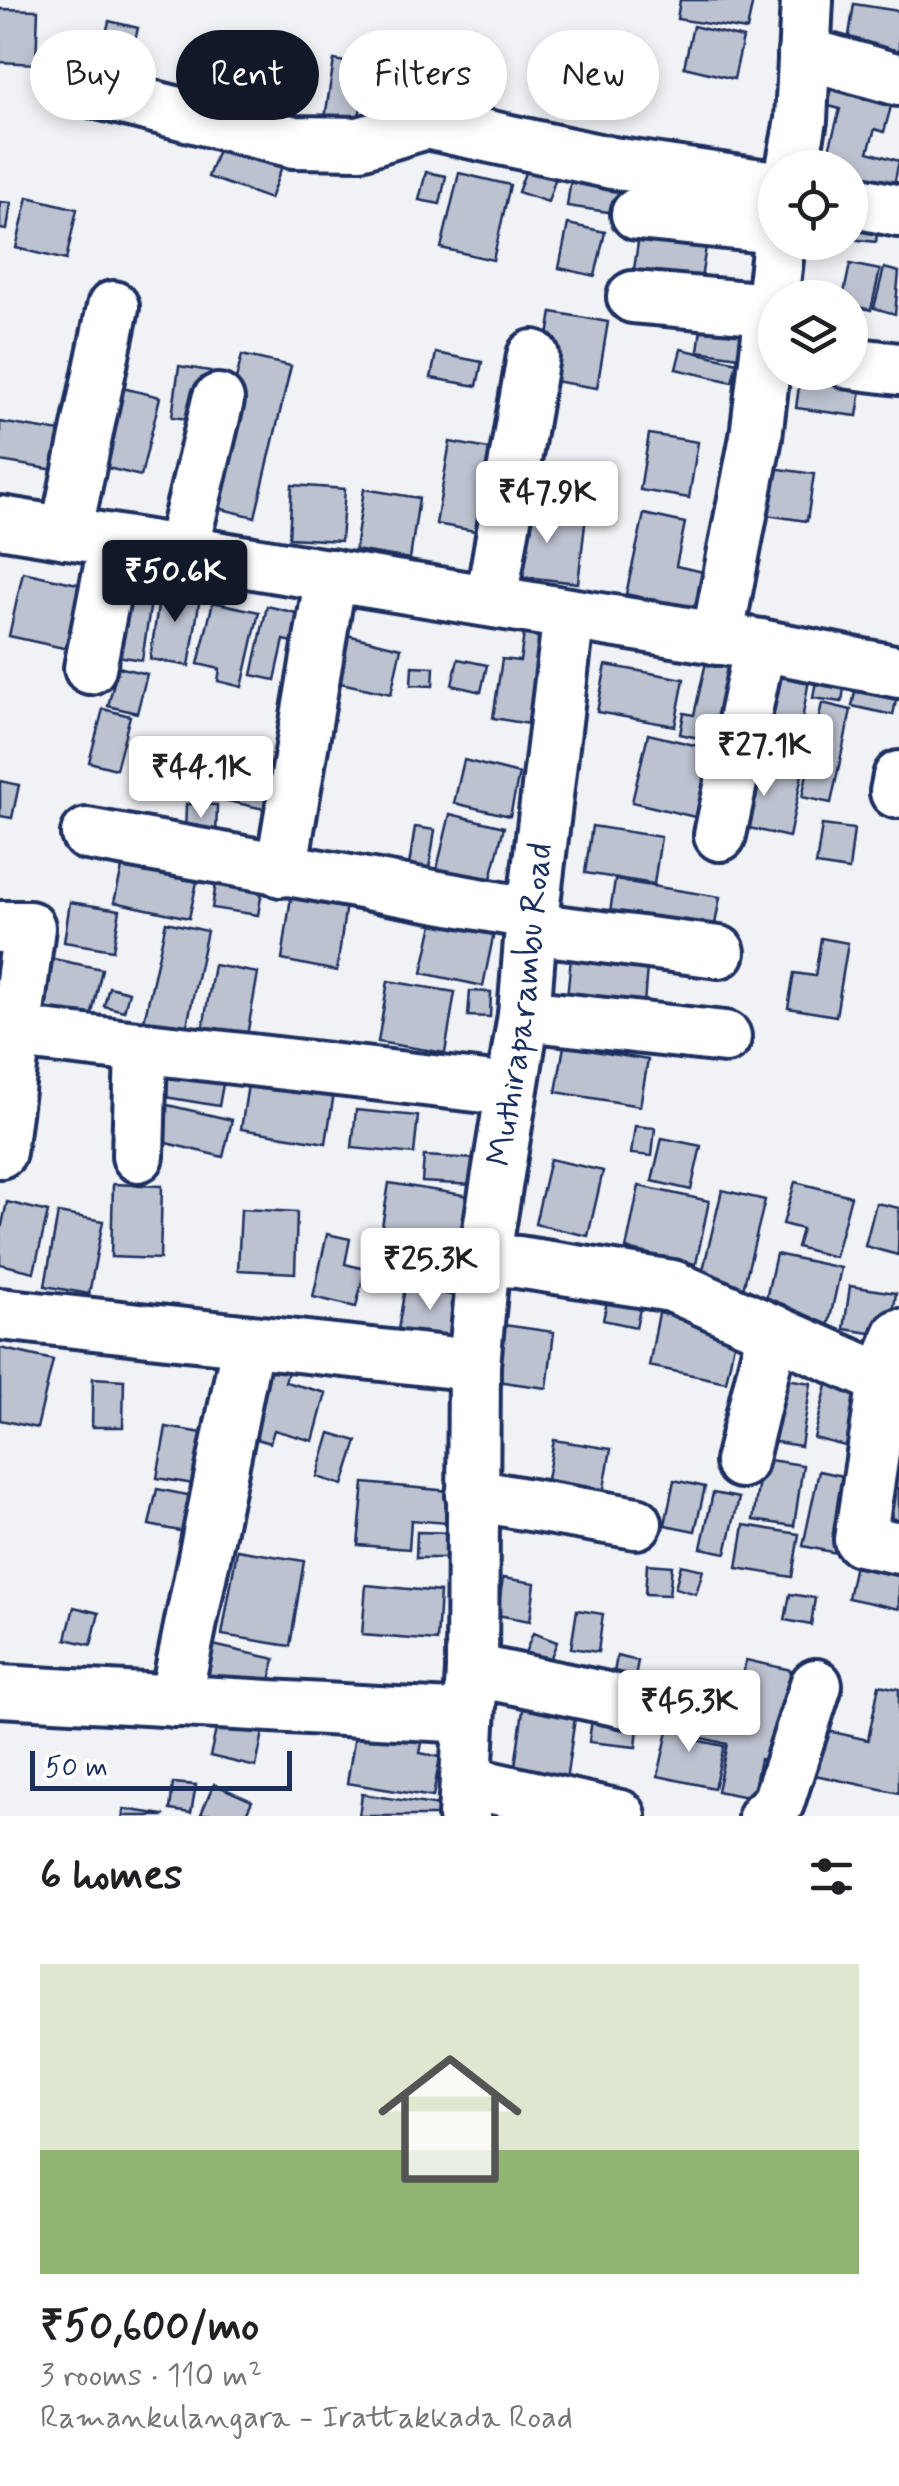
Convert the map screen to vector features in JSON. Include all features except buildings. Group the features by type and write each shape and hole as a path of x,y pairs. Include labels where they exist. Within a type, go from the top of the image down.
{"street":[{"path":"795,150 801,120 807,0"},
{"path":"804,53 899,80"},
{"path":"156,107 294,142 360,143 426,123 612,163 758,184"},
{"path":"868,204 899,210"},
{"path":"638,214 758,226"},
{"path":"633,296 758,336"},
{"path":"66,533 113,307"},
{"path":"491,601 533,356"},
{"path":"868,365 899,369"},
{"path":"720,835 763,390"},
{"path":"182,550 218,400"},
{"path":"0,522 739,642 899,672"},
{"path":"90,668 115,541"},
{"path":"281,871 331,575"},
{"name":"Muthiraparambu Road","path":"465,1799 471,1694 474,1365 484,1260 524,1016 569,614"},
{"path":"86,834 236,860 532,921 719,952"},
{"path":"0,927 28,927 0,1152"},
{"path":"524,1016 725,1037"},
{"path":"16,1034 511,1090"},
{"path":"138,1156 141,1049"},
{"path":"484,1260 672,1286 773,1330 894,1367 860,1540 899,1548"},
{"path":"0,1314 474,1365"},
{"path":"741,1462 773,1330"},
{"path":"176,1701 248,1341"},
{"path":"472,1495 636,1523"},
{"path":"764,1816 778,1803 816,1685"},
{"path":"0,1691 176,1701 471,1694 626,1702"},
{"path":"465,1799 620,1816"}]}
